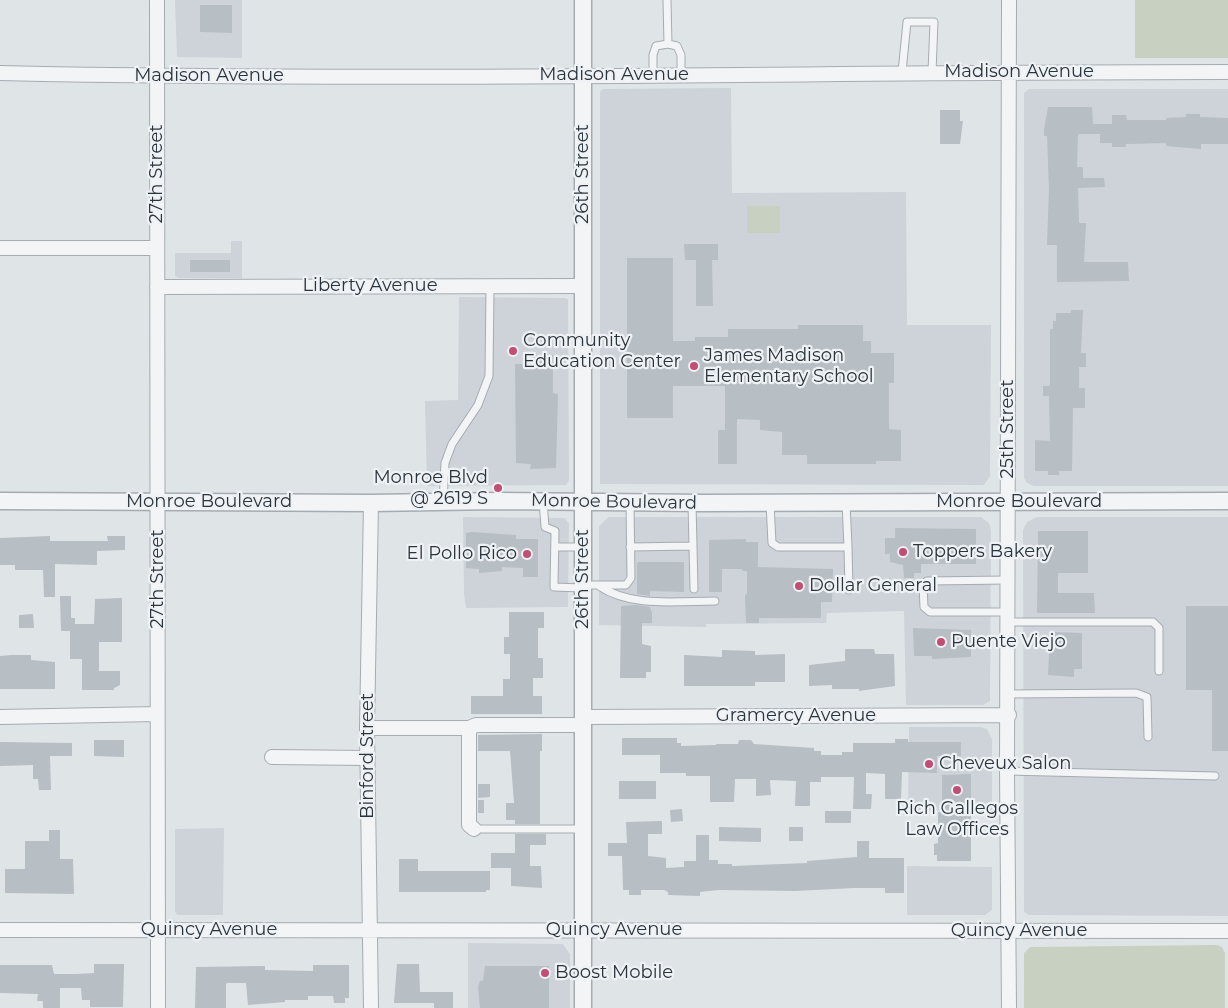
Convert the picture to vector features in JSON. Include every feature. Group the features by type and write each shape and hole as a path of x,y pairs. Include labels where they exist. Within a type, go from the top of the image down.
{"street":[{"name":"27th Street","path":"157,0 158,1008"},
{"name":"26th Street","path":"583,0 583,547 588,586 583,721 583,1008"},
{"name":"25th Street","path":"1009,1008 1007,771 1009,715 1010,0"},
{"name":"Madison Avenue","path":"0,73 158,76 583,76 1009,71 1228,72"},
{"path":"0,248 157,248"},
{"name":"Liberty Avenue","path":"158,286 583,286"},
{"name":"Monroe Boulevard","path":"0,501 371,503 583,501 770,503 1228,501"},
{"name":"Binford Street","path":"371,503 367,728 371,1008"},
{"path":"0,717 157,714"},
{"name":"Gramercy Avenue","path":"367,728 469,728 476,725 583,721 1009,715"},
{"path":"469,728 469,825 474,829"},
{"path":"272,757 368,758"},
{"name":"Quincy Avenue","path":"0,930 1228,931"}],"lane":[{"path":"667,0 668,44"},
{"path":"902,72 907,22 934,22 932,72"},
{"path":"653,75 654,50 656,46 668,44 677,46 680,50 681,75"},
{"path":"443,502 445,463 452,444 478,405 489,376 490,286"},
{"path":"544,501 545,528 555,531 554,587 626,585 631,578 630,502"},
{"path":"846,502 849,590"},
{"path":"692,503 694,589"},
{"path":"770,503 772,543 778,547 848,548"},
{"path":"630,547 693,546"},
{"path":"555,547 583,547"},
{"path":"1008,580 927,581 923,585 924,607 930,612 1153,622 1159,628 1159,671"},
{"path":"588,586 613,596 640,601 715,601"},
{"path":"1009,694 1136,693 1147,696 1148,737"},
{"path":"1007,771 1215,776"},
{"path":"474,829 583,829"}],"shaded area":[{"path":"175,0 242,0 242,58 177,57"},
{"path":"731,88 732,193 906,192 907,325 991,325 990,476 984,485 600,484 600,92 603,89"},
{"path":"1029,89 1228,89 1228,486 1034,486 1027,483 1024,478 1024,93"},
{"path":"231,241 242,241 242,278 179,278 175,276 175,253 231,253"},
{"name":"Community Education Center","path":"459,297 568,299 569,480 566,485 427,486 425,401 458,400"},
{"path":"463,517 565,518 569,524 568,607 466,608 464,594"},
{"path":"609,517 981,517 989,523 991,531 990,701 983,705 906,705 904,611 827,613 826,623 706,624 706,627 599,625 599,526"},
{"path":"1037,517 1228,517 1228,916 1029,915 1024,912 1023,530 1027,522"},
{"path":"909,727 981,727 987,729 992,739 992,812 908,810"},
{"path":"224,828 223,915 177,915 175,911 175,829"},
{"path":"907,866 992,867 992,910 985,915 907,915"},
{"path":"468,943 563,944 570,954 570,1008 468,1008"}],"green space":[{"path":"1135,0 1228,0 1228,58 1135,58"},
{"path":"747,206 780,206 780,233 747,233"},
{"path":"1217,945 1222,947 1225,953 1225,1008 1024,1008 1024,953 1030,947"}],"building":[{"path":"200,5 232,5 232,33 200,32"},
{"path":"1048,107 1092,107 1093,124 1112,124 1112,115 1126,115 1127,120 1166,120 1166,118 1186,117 1186,114 1200,114 1200,117 1228,118 1228,144 1201,144 1201,149 1166,146 1166,143 1126,144 1126,147 1112,147 1112,143 1100,143 1100,134 1078,134 1077,167 1083,167 1083,178 1104,178 1105,187 1078,188 1079,223 1086,223 1084,262 1128,262 1129,281 1057,282 1057,245 1047,245 1049,189 1047,136 1044,136 1044,130"},
{"path":"940,110 960,110 960,121 963,121 960,144 940,144"},
{"path":"684,244 718,244 718,260 712,260 713,306 696,306 696,260 685,260"},
{"path":"627,258 673,258 673,341 695,341 695,337 728,337 728,329 798,329 798,325 863,325 863,341 871,341 871,353 894,353 894,383 889,383 889,429 901,430 901,461 876,461 876,464 807,464 807,455 782,455 782,432 760,430 760,420 737,419 737,464 718,464 718,430 725,430 725,386 673,386 673,418 627,418"},
{"path":"190,260 230,260 230,272 190,272"},
{"path":"1071,310 1083,310 1081,353 1086,353 1086,367 1079,367 1079,388 1085,388 1085,408 1073,408 1072,471 1059,471 1059,475 1048,475 1048,471 1035,471 1035,440 1050,441 1049,396 1043,396 1043,386 1050,386 1050,329 1053,329 1053,321 1056,321 1056,313 1071,313"},
{"name":"Community Education Center","path":"553,355 553,393 558,394 556,468 530,469 531,464 516,463 515,364 531,364 531,356"},
{"path":"895,528 976,529 976,564 921,564 921,573 914,573 914,578 904,578 903,565 890,562 890,554 885,554 885,538 895,538"},
{"path":"1038,531 1088,531 1088,573 1058,573 1058,593 1094,593 1095,613 1037,613"},
{"path":"466,533 516,535 516,539 538,539 538,577 523,577 523,568 502,567 502,571 479,573 479,569 466,568"},
{"path":"50,536 50,541 108,541 107,536 125,536 125,550 97,551 97,565 55,564 55,597 44,597 43,570 15,570 15,565 0,565 0,538"},
{"path":"746,539 746,542 758,542 758,567 833,569 832,602 821,602 821,618 759,618 759,623 746,623 745,595 747,594 747,571 742,571 742,569 722,569 722,592 709,592 709,540"},
{"path":"684,562 684,592 650,591 650,596 637,594 637,563"},
{"path":"60,596 71,596 71,618 75,618 75,624 94,624 95,599 122,598 122,642 99,642 99,671 120,671 120,685 114,688 114,690 82,690 82,659 70,659 70,631 61,631"},
{"path":"637,605 650,607 652,613 652,623 642,623 642,644 651,646 651,672 646,672 646,678 620,678 621,606"},
{"path":"1186,606 1228,606 1228,751 1212,751 1212,690 1186,690"},
{"path":"509,612 544,612 544,628 538,628 538,658 543,658 543,678 533,678 533,696 542,696 542,714 471,714 471,696 503,696 503,679 510,679 510,654 504,654 504,637 509,637"},
{"path":"33,614 34,628 19,628 19,615"},
{"path":"913,628 971,630 971,657 932,659 932,656 914,656"},
{"path":"1050,633 1082,633 1082,669 1074,669 1074,677 1048,675"},
{"path":"845,649 874,649 875,654 894,654 895,686 859,691 859,689 832,689 832,685 809,686 809,665 845,661"},
{"path":"722,650 755,651 755,655 785,654 785,682 755,682 755,686 684,686 684,655 722,657"},
{"path":"31,655 31,660 55,662 55,689 0,689 0,656"},
{"path":"542,734 542,751 540,751 540,824 515,824 515,820 506,820 506,803 514,803 510,751 478,751 478,735"},
{"path":"622,738 677,738 677,743 681,743 681,746 738,744 739,740 751,740 754,744 814,748 814,751 821,751 821,755 842,755 842,752 853,752 853,743 895,743 895,739 908,739 908,742 961,742 961,756 937,756 937,773 902,772 901,799 885,799 885,774 866,773 866,794 872,794 871,809 853,809 854,777 821,777 821,782 810,782 810,806 795,806 796,781 770,780 771,795 756,796 756,779 735,779 734,802 710,802 710,776 686,776 686,773 660,773 660,755 622,755"},
{"path":"94,740 124,740 124,757 94,756"},
{"path":"0,742 72,743 72,756 50,756 51,790 39,790 38,779 33,779 33,765 0,766"},
{"path":"971,774 971,861 937,861 937,855 934,855 934,844 938,843 938,812 942,812 942,775"},
{"path":"619,781 656,781 656,799 619,799"},
{"path":"478,784 490,784 490,797 478,798"},
{"path":"478,800 484,800 484,813 478,813"},
{"path":"682,809 683,821 671,822 670,810"},
{"path":"825,811 851,811 851,823 825,823"},
{"path":"662,821 662,834 648,834 648,856 666,858 666,868 684,867 684,861 696,861 696,835 709,835 709,860 718,860 718,864 732,864 732,866 807,863 807,861 857,857 857,841 869,841 869,858 904,858 904,893 885,893 885,888 854,888 795,891 718,890 700,892 700,896 668,895 668,892 664,890 641,890 641,895 629,895 629,890 623,890 622,856 608,856 608,843 627,843 626,822"},
{"path":"719,827 761,828 761,842 719,841"},
{"path":"789,827 803,827 803,841 789,841"},
{"path":"49,830 60,830 60,859 73,859 74,894 5,893 5,869 25,869 25,841 49,841"},
{"path":"515,834 546,834 546,845 530,845 530,866 541,866 542,888 511,886 511,868 491,868 491,853 515,853"},
{"path":"399,859 418,859 418,871 490,871 490,890 486,890 486,892 399,892"},
{"path":"94,964 124,964 123,1007 90,1007 90,1000 82,1000 81,988 60,988 60,1008 43,1008 43,1001 37,1001 38,994 0,993 0,965 52,965 54,974 76,974 94,973"},
{"path":"397,964 419,964 420,992 453,992 453,1008 434,1008 434,1003 394,1003"},
{"path":"313,965 349,965 349,998 345,998 345,1003 334,1003 333,996 308,996 308,1000 285,1000 285,1002 248,1005 246,983 227,983 226,1008 195,1008 196,967 265,966 265,970 313,971"},
{"path":"485,966 549,966 549,1008 480,1008 478,987 480,981 483,981"}],"place":[{"name":"Community Education Center","path":"513,351"},
{"name":"James Madison Elementary School","path":"694,366"},
{"name":"Monroe Blvd @ 2619 S","path":"498,488"},
{"name":"Toppers Bakery","path":"903,552"},
{"name":"El Pollo Rico","path":"527,554"},
{"name":"Dollar General","path":"799,586"},
{"name":"Puente Viejo","path":"941,642"},
{"name":"Cheveux Salon","path":"929,764"},
{"name":"Rich Gallegos Law Offices","path":"957,790"},
{"name":"Boost Mobile","path":"545,973"}]}
